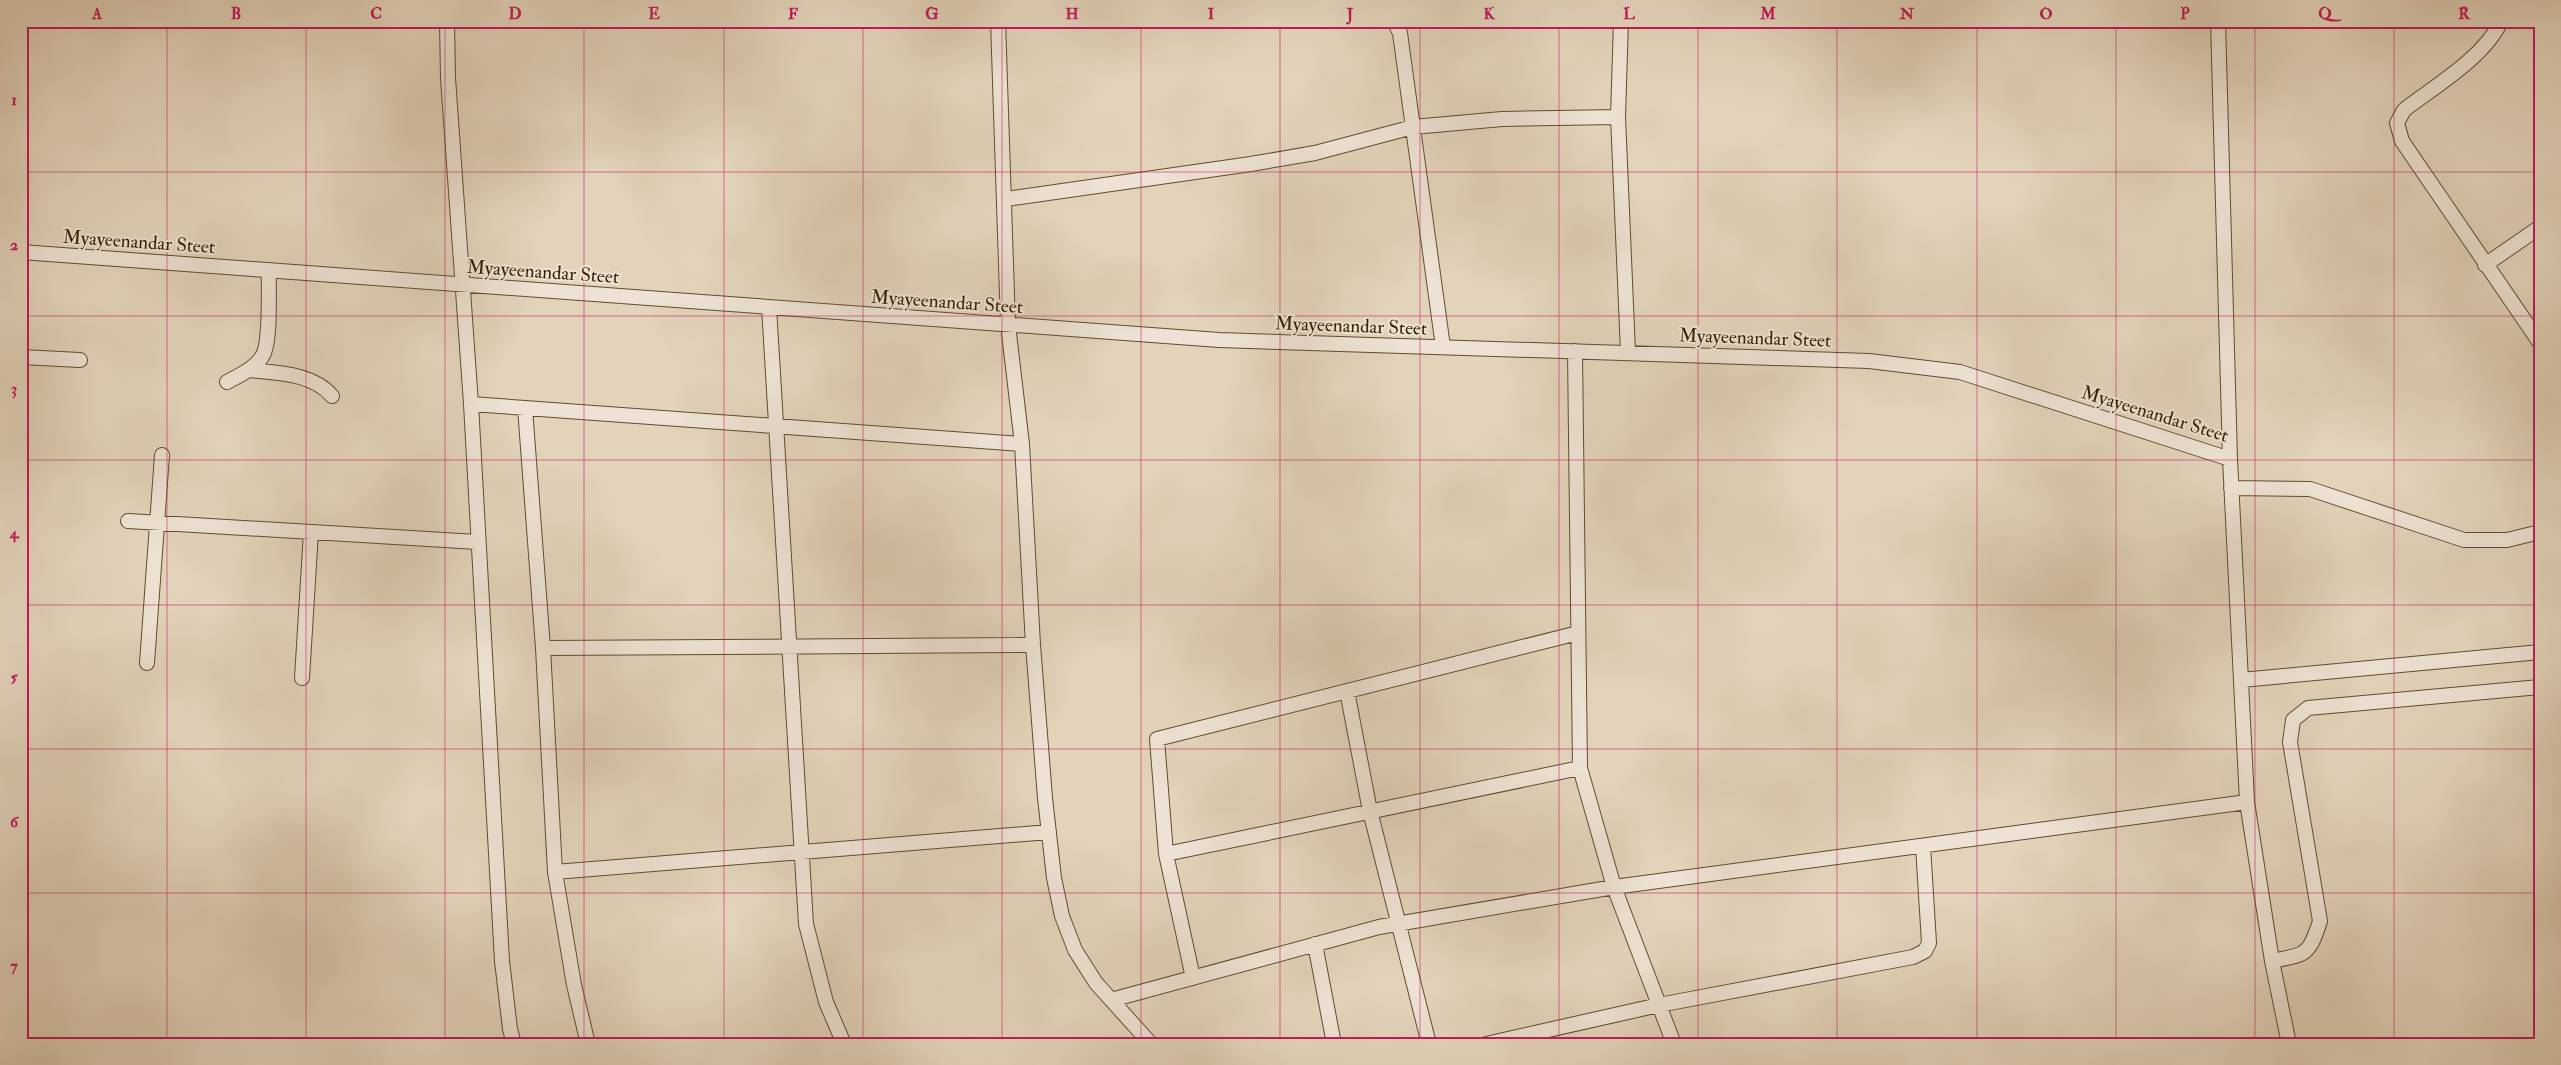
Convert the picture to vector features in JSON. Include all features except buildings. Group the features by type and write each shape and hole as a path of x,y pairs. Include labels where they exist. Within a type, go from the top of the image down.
{"street":[{"path":"447,21 448,78 471,404 477,542 502,961 510,1029 514,1044"},
{"path":"998,21 1006,199 1008,325 1022,444 1033,645 1048,832 1054,878 1062,916 1075,950 1111,1000 1151,1044"},
{"path":"1394,21 1400,33 1443,348"},
{"path":"1621,21 1618,117 1628,352"},
{"name":"Myayeenandar Steet","path":"21,252 1219,340 1869,361 1960,372 2230,459 2218,21"},
{"path":"2501,21 2494,36 2478,52 2404,110 2397,123 2402,140 2540,344"},
{"path":"1006,199 1251,164 1314,153 1413,127 1502,119 1618,117"},
{"path":"2485,265 2540,227"},
{"path":"227,382 248,370 264,354 269,270"},
{"path":"768,308 806,924 826,1002 844,1044"},
{"path":"1575,351 1580,768 1614,887 1674,1044"},
{"path":"21,357 80,360"},
{"path":"248,370 310,380 324,386 332,396"},
{"path":"471,404 1022,444"},
{"path":"526,408 544,648 555,872 574,985 588,1044"},
{"path":"147,663 162,455"},
{"path":"2230,459 2247,802 2272,961 2289,1044"},
{"path":"2231,488 2310,489 2464,540 2507,540 2540,532"},
{"path":"128,520 477,542"},
{"path":"302,678 311,532"},
{"path":"1193,978 1166,854 1157,739 1578,633"},
{"path":"544,648 1033,645"},
{"path":"2241,680 2540,652"},
{"path":"2272,961 2303,954 2312,944 2320,922 2290,742 2293,720 2308,708 2540,687"},
{"path":"1347,691 1370,811 1400,923 1429,1044"},
{"path":"1166,854 1580,768"},
{"path":"1111,1000 1315,944 1400,923 1614,887 2247,802"},
{"path":"555,872 1048,832"},
{"path":"1486,1044 1509,1041 1659,1005 1899,961 1925,951 1929,943 1929,936 1923,846"},
{"path":"1315,944 1334,1044"}]}
